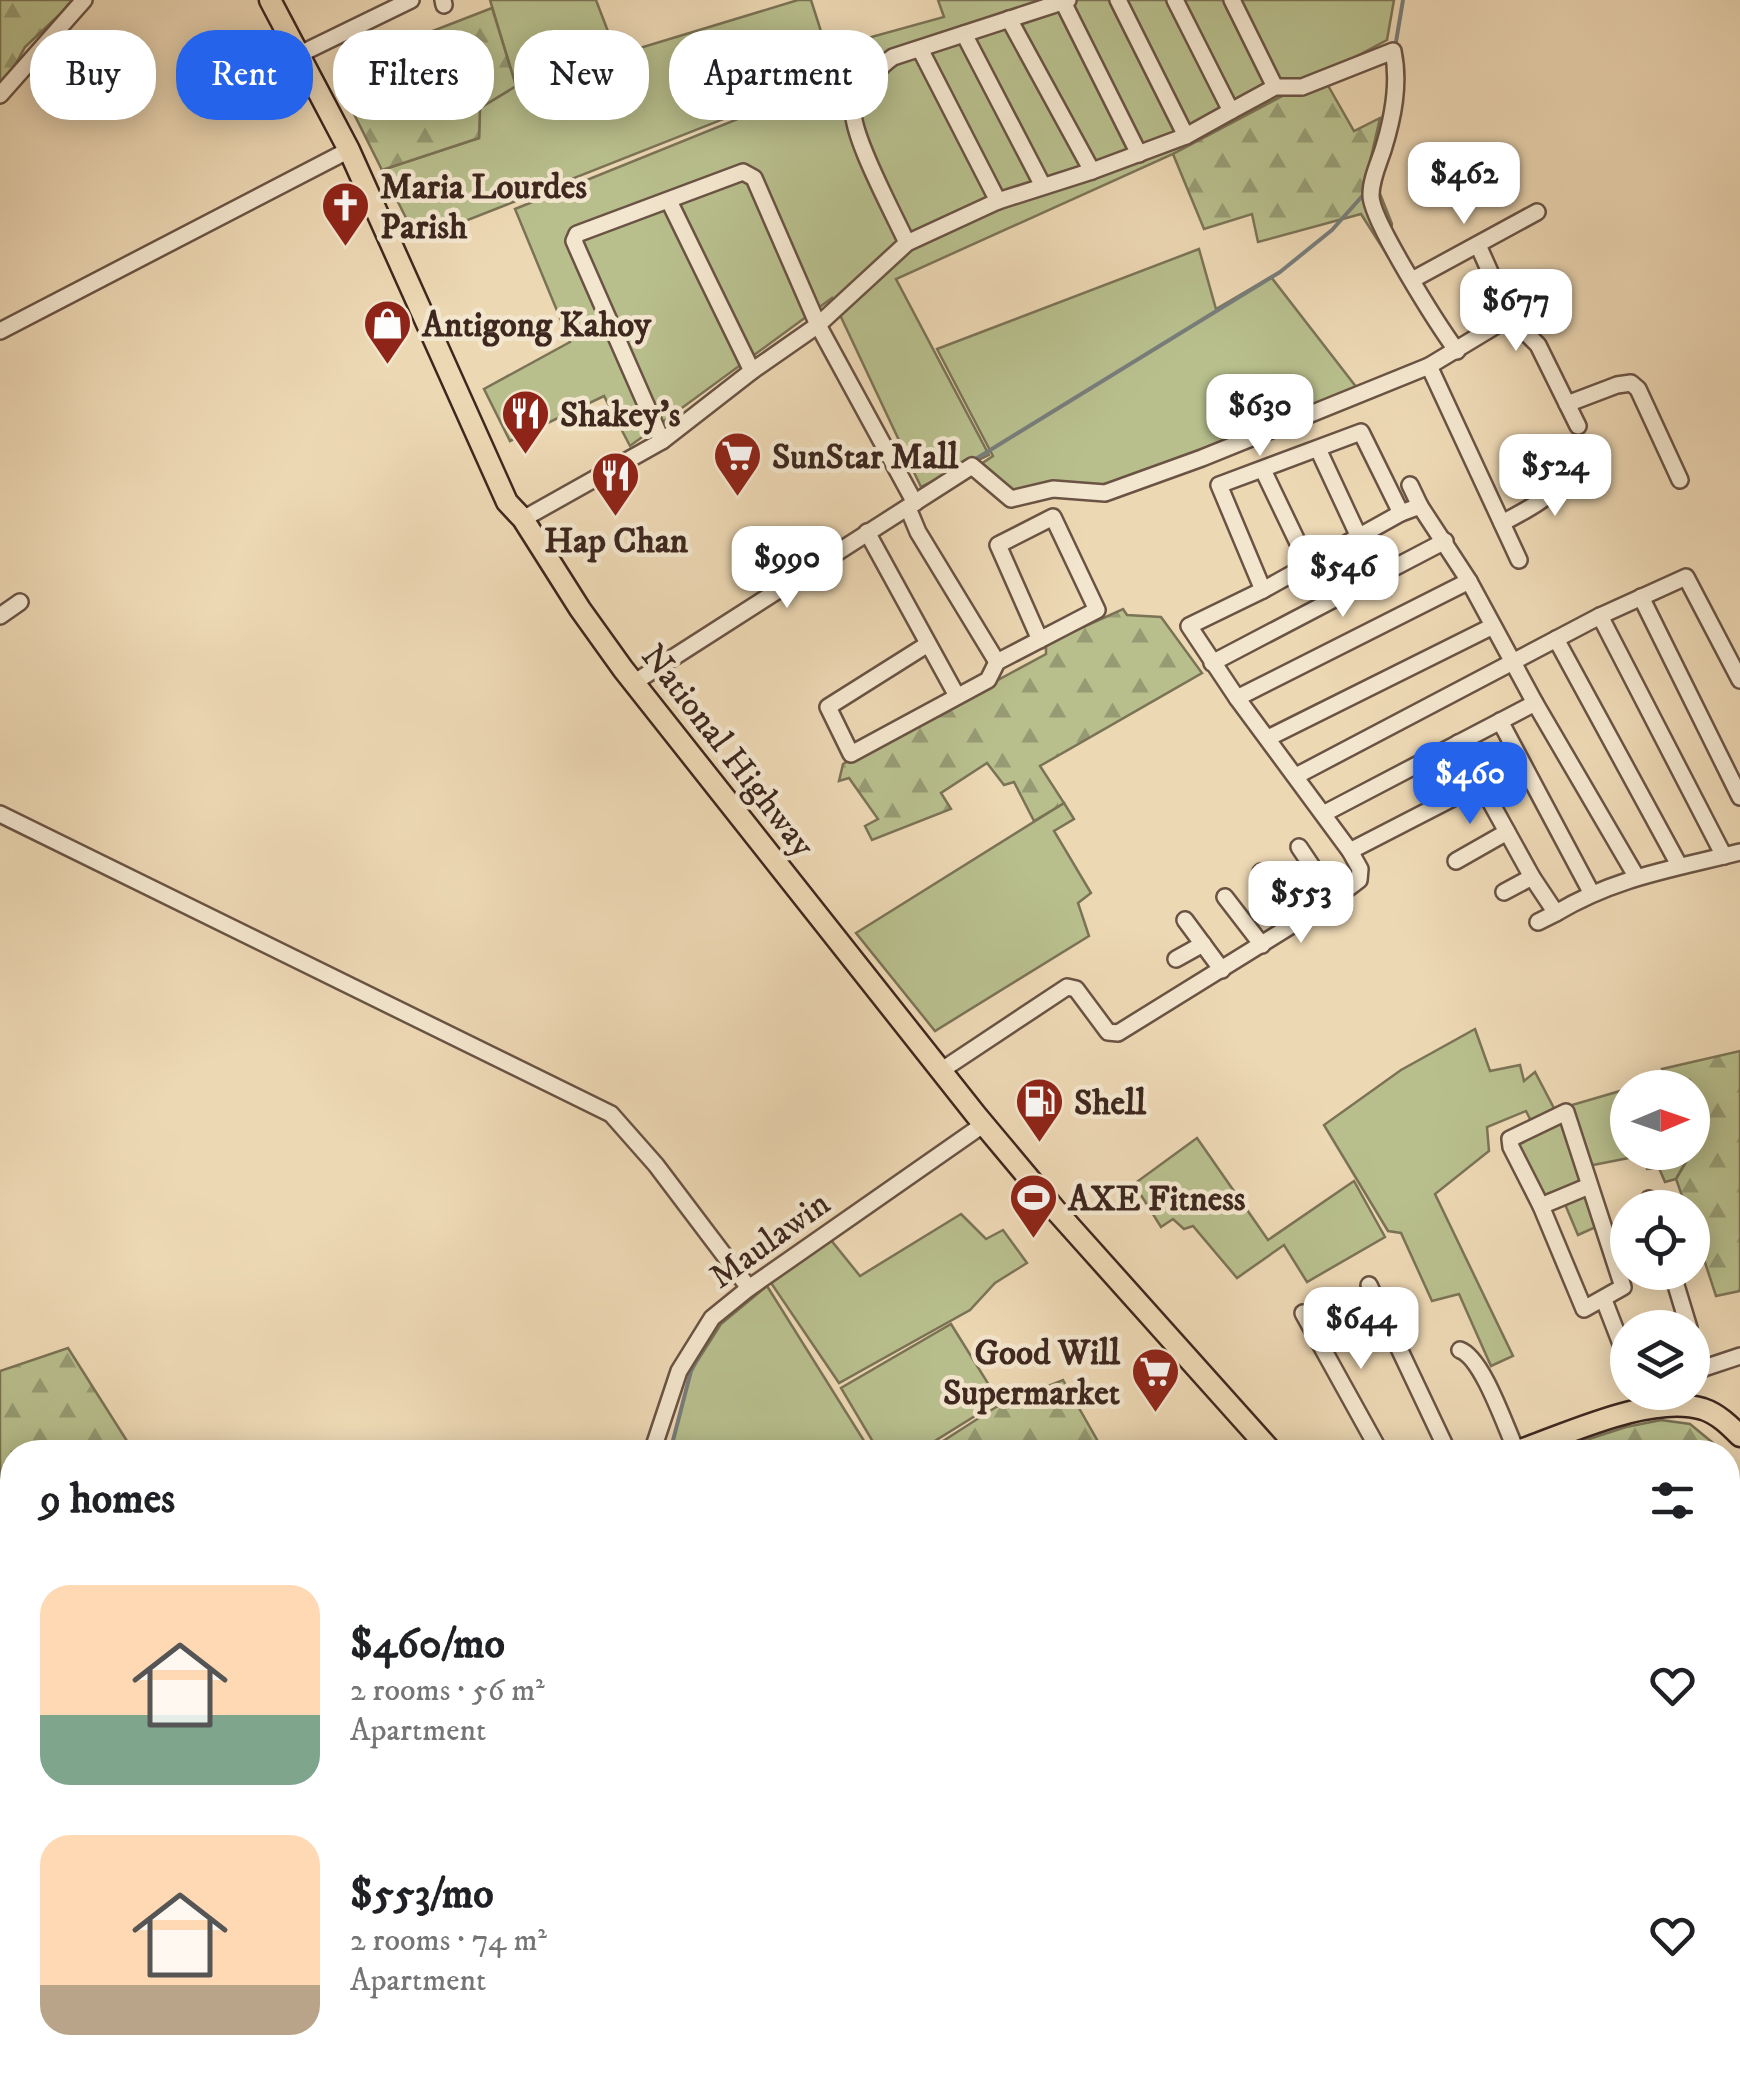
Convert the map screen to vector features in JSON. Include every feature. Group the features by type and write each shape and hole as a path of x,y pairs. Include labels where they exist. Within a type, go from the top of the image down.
{"main road":[{"name":"National Highway","path":"274,2 287,30"},
{"name":"National Highway","path":"313,83 349,150 507,502 523,519 580,609 984,1124 1261,1440"},
{"path":"1545,1440 1618,1410"},
{"path":"1706,1410 1740,1436"}],"street":[{"path":"0,95 84,0"},
{"path":"313,48 411,0"},
{"path":"1118,0 1186,136"},
{"path":"1175,0 1231,111"},
{"path":"1232,0 1275,87"},
{"path":"907,243 858,137 852,107 876,69 893,56 1066,1 1138,154"},
{"path":"1009,20 1092,172"},
{"path":"964,34 1044,186"},
{"path":"920,49 998,201"},
{"path":"523,519 662,440 818,325 907,243 998,201 1092,172 1186,136 1275,87 1302,87 1394,51 1398,74 1389,129 1370,198 1374,214 1438,326 1457,351"},
{"path":"0,331 349,150"},
{"path":"662,440 574,241 577,234 742,172 754,178 818,325 912,506 918,532 998,662"},
{"path":"668,201 752,371"},
{"path":"1412,280 1537,212"},
{"path":"1478,246 1510,316 1538,345 1578,426"},
{"path":"634,682 972,466 1011,499 1052,489 1105,493 1429,366 1510,316"},
{"path":"1429,366 1519,560"},
{"path":"1567,404 1617,384 1631,383 1638,388 1680,480"},
{"path":"1263,590 1219,485 1361,432 1401,513"},
{"path":"1318,449 1360,537"},
{"path":"1263,470 1308,566"},
{"path":"1502,524 1559,488 1573,471"},
{"path":"1410,485 1469,581 1636,876"},
{"path":"942,1070 1066,987 1076,990 1108,1032 1118,1034 1359,880 1361,874 1350,851 1212,663 1190,626 1420,506"},
{"path":"928,644 828,707 851,754 988,680 998,662 1040,640 1097,610 1053,517 998,545 1040,640"},
{"path":"868,532 958,696"},
{"path":"1212,663 1445,540"},
{"path":"1296,776 1600,616 1686,577 1740,680"},
{"path":"1237,698 1469,581"},
{"path":"1641,597 1740,797"},
{"path":"0,616 20,602"},
{"path":"1538,922 1591,892 1636,876 1732,854 1600,616"},
{"path":"1268,738 1493,626"},
{"path":"1556,640 1679,866"},
{"path":"1325,814 1535,703"},
{"path":"1500,721 1591,892"},
{"path":"1458,743 1556,913"},
{"path":"1350,851 1480,784"},
{"path":"0,814 611,1114 656,1165 748,1288"},
{"path":"1456,861 1507,832"},
{"path":"1300,848 1334,899"},
{"path":"1261,872 1297,922"},
{"path":"1504,892 1532,877"},
{"path":"1225,897 1262,945"},
{"path":"1185,920 1222,970"},
{"path":"1176,959 1203,944"},
{"path":"1566,1112 1589,1186 1623,1287 1584,1309 1510,1138 1566,1112"},
{"name":"Maulawin","path":"656,1440 678,1371 712,1318 748,1288 984,1124"},
{"path":"1541,1206 1589,1186"},
{"path":"1369,1285 1442,1440"},
{"path":"1604,1300 1610,1316"},
{"path":"1303,1314 1373,1440"},
{"path":"1460,1350 1468,1353 1478,1368 1511,1440"},
{"path":"1710,1366 1740,1356"}],"green space":[{"path":"0,0 75,0 43,30 30,30 30,42 0,93"},
{"path":"490,0 596,0 607,30 514,30 514,79"},
{"path":"798,0 811,0 821,30 699,30"},
{"path":"938,0 1394,0 1387,40 1173,154 896,279 989,455 921,487 832,298 630,446 604,396 510,441 484,389 570,342 515,209 735,120 888,120 888,32 944,17"},
{"path":"492,8 514,87 494,99 494,30 435,30"},
{"path":"669,39 669,120 721,120 417,240 382,170 479,138 480,120 494,120 494,99 514,87 514,120 649,120 649,45"},
{"path":"1322,75 1354,131 1380,118 1369,166 1392,224 1387,255 1361,214 1258,242 1252,214 1204,229 1173,154"},
{"path":"357,120 480,120 479,138 382,170"},
{"path":"1199,249 1216,309 1271,277 1357,388 1104,487 1012,491 981,464 993,456 937,349"},
{"path":"1123,609 1127,615 1161,617 1202,673 1040,766 1064,803 1034,821 1014,782 1004,785 987,763 941,793 951,809 872,840 865,826 878,819 849,778 839,781 843,764 1046,654 1046,644"},
{"path":"1064,803 1074,819 1054,831 1091,893 1078,903 1089,936 935,1031 856,933"},
{"path":"1475,1029 1490,1071 1520,1065 1524,1081 1535,1072 1555,1110 1610,1094 1610,1162 1588,1166 1598,1226 1578,1235 1559,1190 1541,1196 1515,1145 1536,1131 1526,1111 1487,1127 1489,1151 1435,1194 1513,1356 1491,1366 1459,1294 1432,1301 1401,1233 1388,1231 1324,1125 1401,1070"},
{"path":"1740,1051 1740,1291 1716,1296 1710,1278 1710,1190 1680,1190 1676,1179 1681,1170 1710,1170 1710,1070 1662,1069"},
{"path":"1197,1138 1268,1240 1354,1181 1385,1237 1307,1282 1284,1245 1237,1278 1193,1226 1184,1229 1173,1219 1161,1227 1134,1184"},
{"path":"1660,1170 1681,1170 1676,1179 1665,1182"},
{"path":"961,1214 986,1239 1003,1230 1027,1263 995,1283 970,1310 839,1383 767,1277 830,1239 860,1276"},
{"path":"767,1286 863,1440 673,1440 691,1371 721,1324"},
{"path":"951,1324 999,1401 936,1440 872,1440 841,1388"},
{"path":"68,1348 126,1440 0,1440 0,1371"},
{"path":"1063,1380 1097,1440 945,1440 996,1407"},
{"path":"1661,1420 1690,1424 1709,1440 1586,1440"}],"waterway":[{"path":"1395,48 1403,0"},
{"path":"974,460 1280,272 1332,230 1365,193"},
{"path":"673,1440 691,1371 710,1335"}],"place":[{"name":"Maria Lourdes Parish","path":"345,248"},
{"name":"Antigong Kahoy","path":"387,366"},
{"name":"Shakey's","path":"525,456"},
{"name":"SunStar Mall","path":"737,498"},
{"name":"Hap Chan","path":"616,518"},
{"name":"Shell","path":"1039,1144"},
{"name":"AXE Fitness","path":"1033,1240"},
{"name":"Good Will Supermarket","path":"1155,1414"}]}
